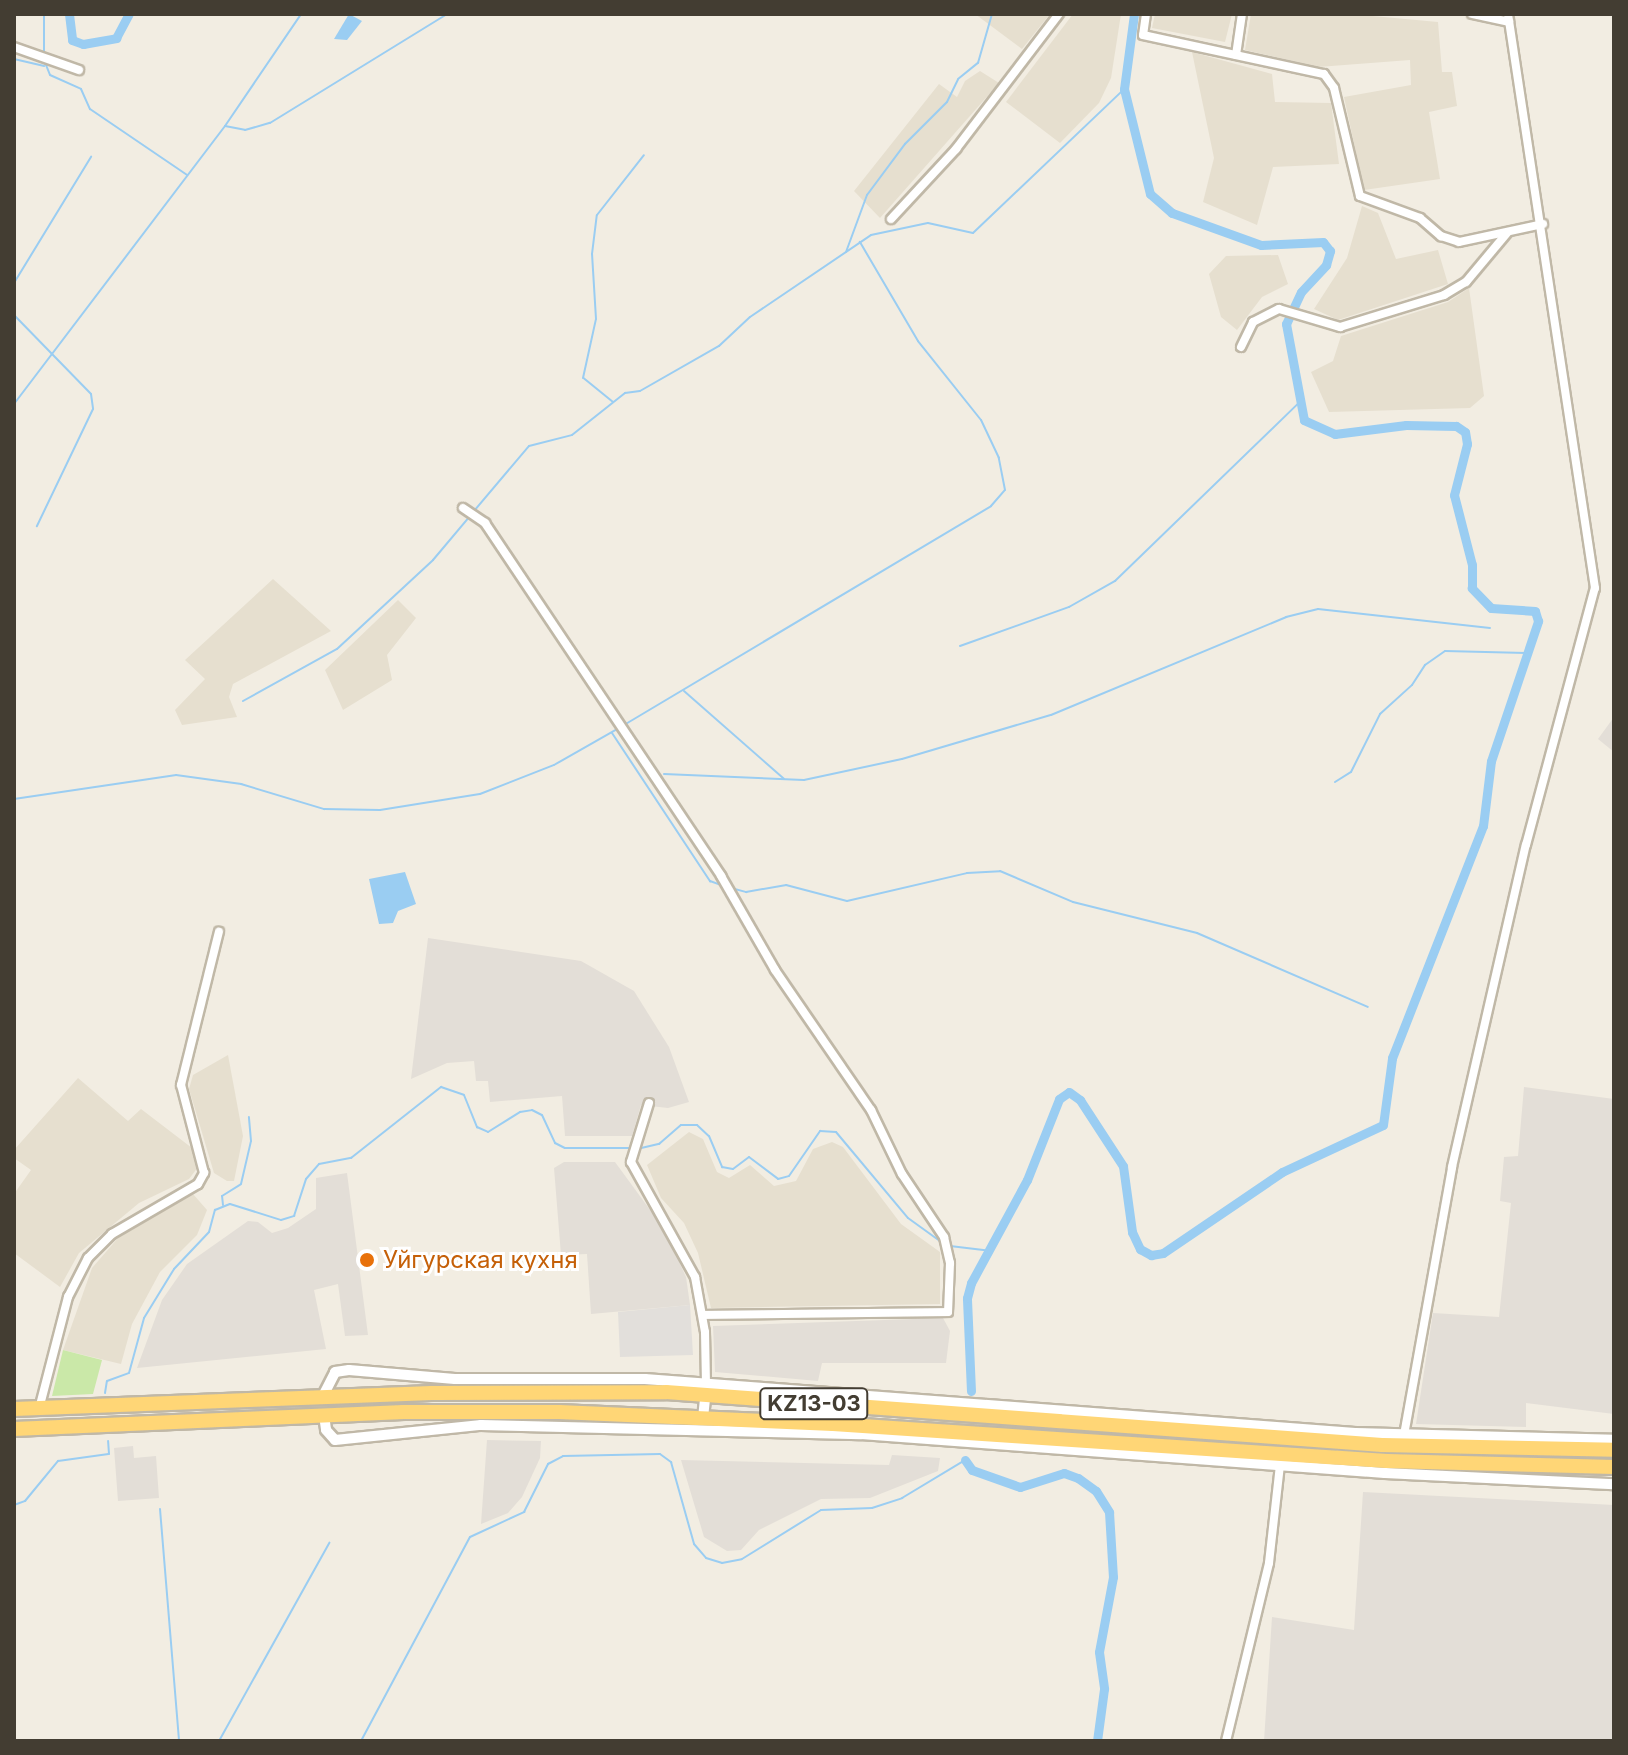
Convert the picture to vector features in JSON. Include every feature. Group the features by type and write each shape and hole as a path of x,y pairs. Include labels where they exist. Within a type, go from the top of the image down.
{"highway":[{"name":"KZ13-03","path":"14,1409 706,1389 1382,1445 1614,1450"},
{"name":"KZ13-03","path":"19,1430 324,1415 559,1412 682,1424 703,1418 1387,1461 1614,1467"}],"street":[{"path":"891,219 956,149 1059,14"},
{"path":"1146,14 1143,35 1324,74 1334,88 1360,196 1420,218 1441,236 1459,242 1543,224"},
{"path":"1236,55 1242,14"},
{"path":"1404,1435 1452,1167 1526,845 1595,588 1543,224 1508,18 1472,14"},
{"path":"14,47 79,70"},
{"path":"1241,347 1253,322 1279,309 1340,327 1444,295 1466,282 1507,232"},
{"path":"463,508 485,523 721,876 775,970 871,1110 902,1174 944,1237 950,1263 948,1312 703,1315"},
{"path":"39,1410 68,1297 88,1258 112,1234 198,1184 204,1173 181,1085 219,932"},
{"path":"649,1103 631,1162 684,1250 703,1315 706,1389 703,1418"},
{"path":"322,1398 335,1372 349,1370 455,1379 706,1389 1404,1435 1614,1440"},
{"path":"324,1415 326,1430 335,1440 481,1425 682,1424 1280,1465 1614,1484"},
{"path":"1226,1741 1269,1563 1280,1465"}],"shaded area":[{"path":"975,14 1050,14 1022,49"},
{"path":"1073,14 1121,14 1111,78 1099,103 1060,143 1006,102"},
{"path":"1155,14 1232,14 1225,42 1152,28"},
{"path":"1251,14 1351,14 1438,22 1442,72 1452,72 1457,106 1429,112 1440,179 1364,190 1344,97 1411,85 1410,60 1318,67 1245,50"},
{"path":"1192,52 1272,74 1275,102 1331,103 1339,164 1273,167 1257,225 1203,202 1214,158"},
{"path":"980,71 999,83 880,218 854,191 939,84 957,97 965,81"},
{"path":"1362,206 1378,213 1396,259 1438,250 1448,284 1338,320 1314,309 1347,258"},
{"path":"1278,255 1288,284 1262,297 1237,330 1221,317 1209,274 1226,256"},
{"path":"1469,288 1484,396 1470,408 1329,412 1311,372 1333,361 1341,336 1448,302"},
{"path":"273,579 331,631 233,684 229,697 237,717 182,725 175,710 205,679 185,660"},
{"path":"398,600 416,618 387,655 392,680 343,710 325,670"},
{"path":"1614,717 1614,752 1598,739"},
{"path":"428,938 581,961 634,991 669,1047 689,1102 668,1108 641,1105 632,1136 565,1136 562,1096 490,1102 488,1081 476,1081 474,1061 447,1063 411,1079"},
{"path":"228,1055 243,1136 234,1181 227,1181 214,1173 189,1089 193,1075"},
{"path":"78,1078 128,1121 141,1109 192,1148 198,1167 189,1179 139,1203 79,1253 60,1287 14,1253 14,1194 31,1170 14,1158 14,1150"},
{"path":"1524,1087 1614,1099 1614,1414 1526,1403 1526,1427 1416,1424 1433,1313 1499,1317 1511,1203 1500,1201 1504,1157 1518,1156"},
{"path":"689,1132 703,1139 717,1172 729,1178 750,1165 774,1186 796,1181 813,1149 832,1142 843,1147 901,1224 940,1252 940,1304 711,1308 698,1253 684,1223 661,1198 647,1165"},
{"path":"564,1162 615,1162 664,1229 686,1277 690,1305 591,1314 587,1254 561,1255 554,1168"},
{"path":"347,1173 368,1335 345,1336 338,1284 314,1290 326,1349 137,1368 162,1300 187,1264 248,1221 258,1222 272,1233 288,1228 316,1209 316,1178"},
{"path":"193,1194 207,1210 197,1235 160,1272 132,1324 121,1364 63,1350 92,1268 119,1237"},
{"path":"690,1305 693,1355 620,1357 618,1312"},
{"path":"943,1318 950,1331 946,1363 822,1363 818,1381 715,1372 713,1326"},
{"path":"487,1440 541,1441 540,1458 522,1497 508,1513 481,1524"},
{"path":"133,1446 134,1458 156,1456 159,1498 118,1501 114,1448"},
{"path":"892,1455 940,1458 938,1471 870,1498 821,1499 759,1530 741,1550 727,1551 704,1537 681,1460 889,1465"},
{"path":"1363,1492 1614,1505 1614,1741 1264,1741 1272,1617 1354,1630"}],"green space":[{"path":"63,1350 102,1360 93,1394 52,1396"}],"water":[{"path":"349,14 362,21 347,40 334,39"},
{"path":"405,872 416,904 398,911 393,923 379,924 369,879"}],"waterway":[{"path":"44,14 44,54"},
{"path":"69,14 72,40 83,44 116,38 129,14"},
{"path":"14,404 225,126 301,14"},
{"path":"225,126 245,130 270,123 447,14"},
{"path":"846,252 867,195 905,144 947,102 958,79 978,63 992,14"},
{"path":"971,1391 967,1298 971,1283 1027,1180 1059,1099 1069,1092 1080,1100 1123,1166 1132,1232 1140,1249 1151,1255 1163,1253 1282,1172 1383,1125 1392,1058 1483,826 1491,761 1538,621 1535,611 1491,608 1472,588 1472,565 1454,495 1467,444 1465,432 1456,426 1406,425 1335,434 1304,420 1286,324 1301,292 1326,265 1330,251 1323,242 1261,245 1172,213 1150,194 1124,89 1134,14"},
{"path":"14,59 44,66"},
{"path":"44,60 50,75 81,89 90,109 187,175"},
{"path":"474,511 529,446 572,435 625,393 640,391 719,346 750,317 871,235 928,223 973,233 1124,89"},
{"path":"613,402 583,378 596,319 592,254 597,215 644,155"},
{"path":"14,283 91,157"},
{"path":"624,725 991,506 1005,490 999,458 981,420 918,341 860,242"},
{"path":"14,315 91,394 93,409 37,526"},
{"path":"960,646 1069,607 1115,581 1300,402"},
{"path":"243,701 337,649 433,560 470,516"},
{"path":"664,774 804,780 902,759 1051,715 1286,617 1318,609 1490,628"},
{"path":"1335,782 1351,772 1380,714 1412,685 1425,665 1445,651 1527,653"},
{"path":"684,691 784,779"},
{"path":"14,799 176,775 241,784 324,809 380,810 480,794 554,765 619,728"},
{"path":"612,733 710,881 721,885"},
{"path":"731,888 746,892 786,885 847,901 967,873 1000,871 1073,902 1197,933 1368,1007"},
{"path":"105,1393 107,1381 129,1373 144,1318 174,1269 209,1232 215,1210 230,1204 281,1220 294,1216 306,1179 319,1164 351,1158 441,1087 464,1095 477,1127 488,1132 520,1112 532,1110 542,1115 555,1143 565,1148 631,1148"},
{"path":"223,1205 222,1196 241,1184 251,1141 249,1117"},
{"path":"637,1149 659,1144 681,1125 697,1125 709,1136 722,1167 733,1169 749,1157 778,1179 789,1176 820,1131 836,1132 908,1218 944,1244"},
{"path":"950,1246 992,1251"},
{"path":"14,1505 25,1501 58,1461 109,1454 108,1441"},
{"path":"361,1741 470,1537 524,1512 548,1464 563,1456 660,1454 671,1462 694,1544 706,1558 722,1563 742,1559 821,1510 872,1508 902,1498 965,1460"},
{"path":"965,1460 972,1470 1020,1487 1064,1473 1078,1478 1096,1491 1109,1512 1113,1577 1099,1652 1104,1689 1097,1741"},
{"path":"160,1509 179,1741"},
{"path":"219,1741 329,1543"}],"place":[{"name":"Уйгурская кухня","path":"367,1260"}]}
